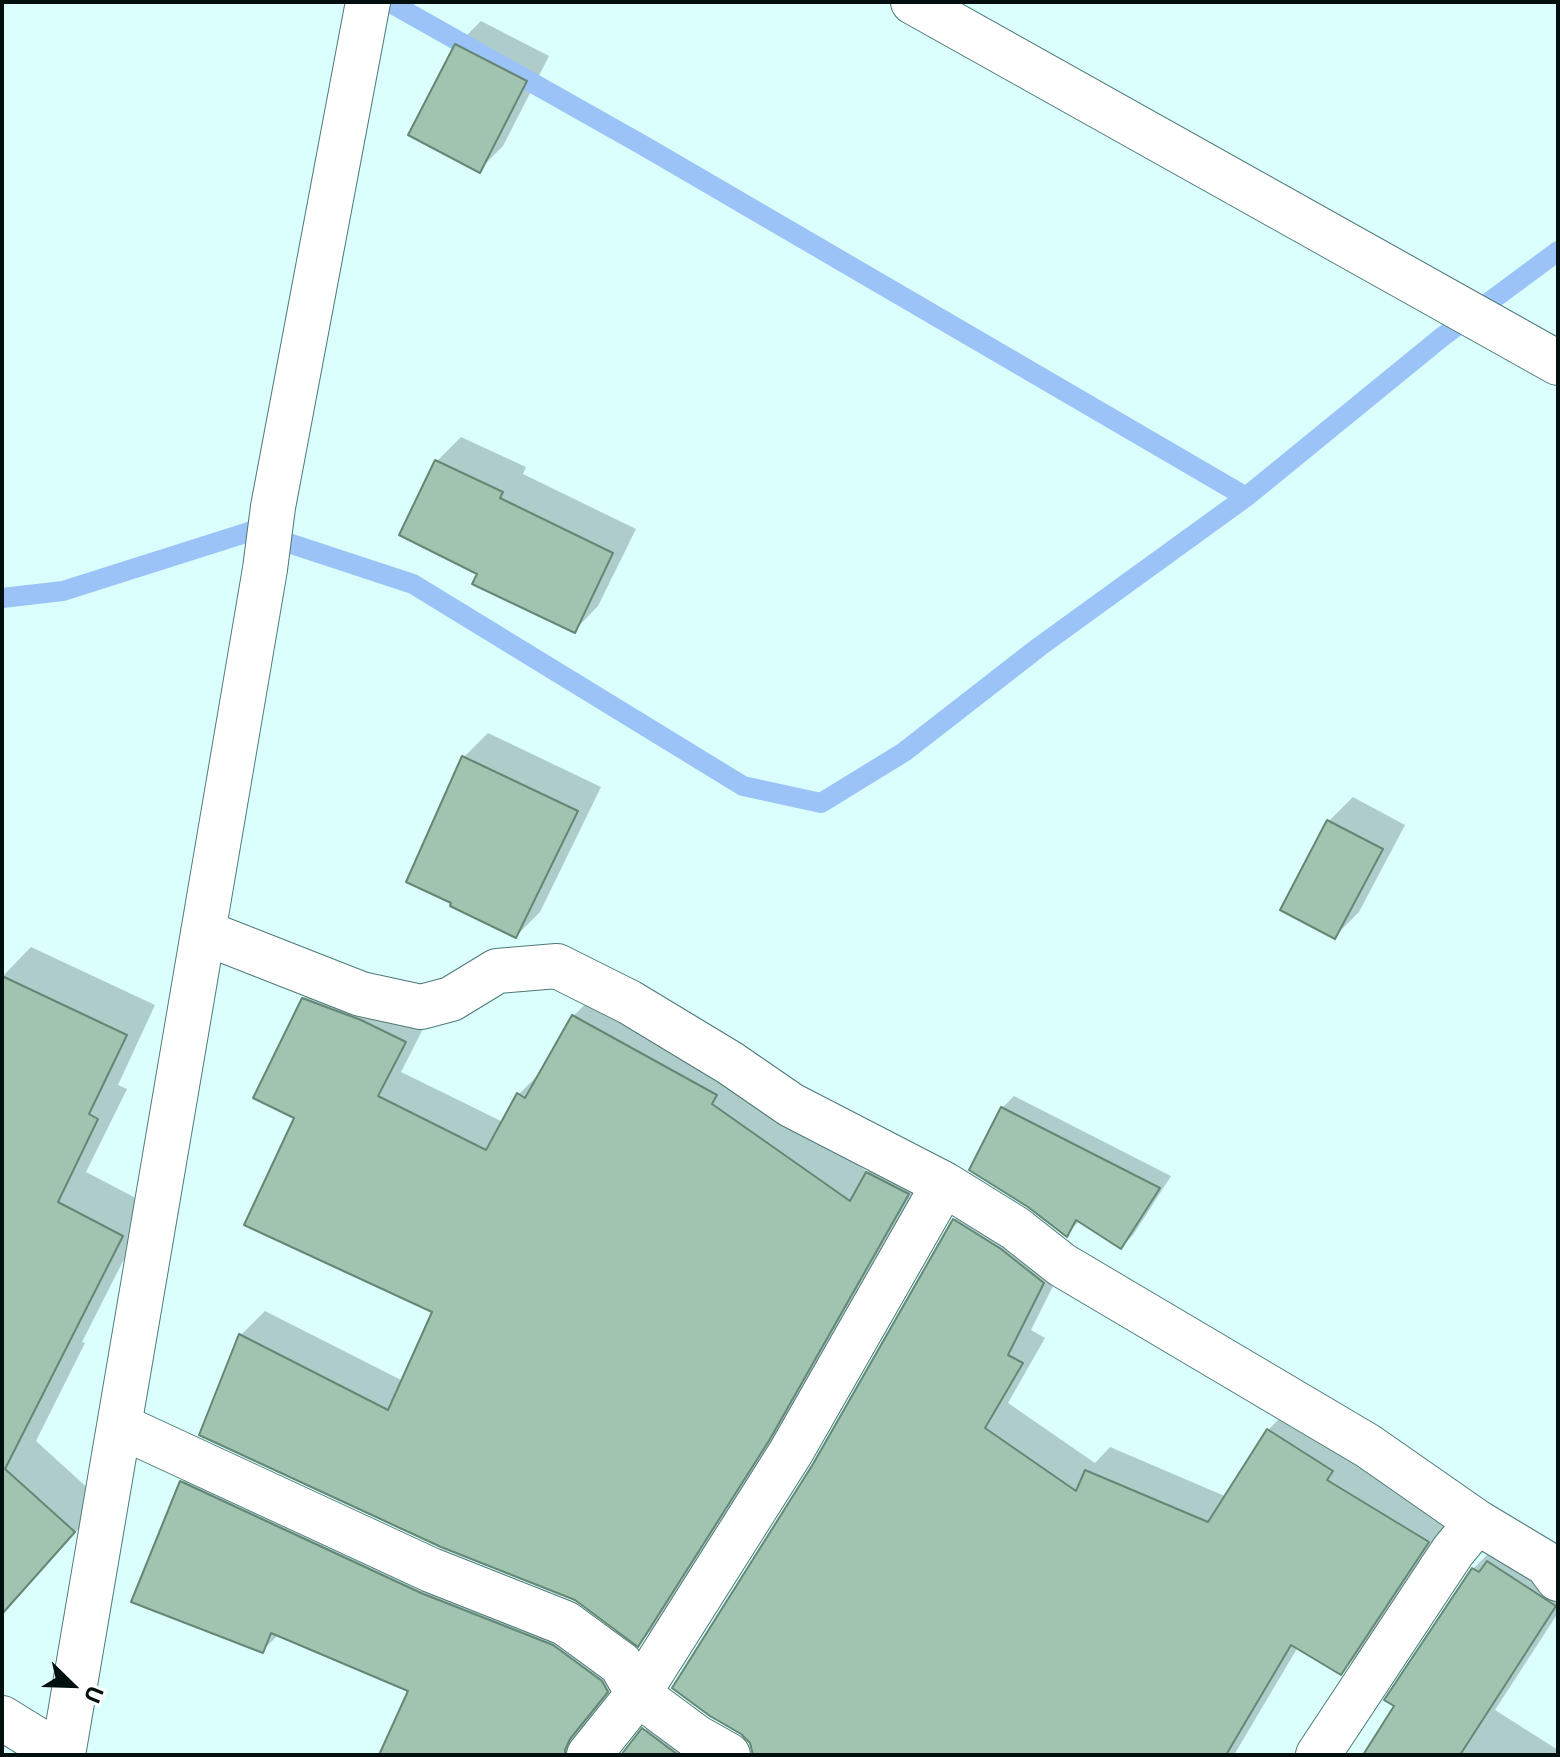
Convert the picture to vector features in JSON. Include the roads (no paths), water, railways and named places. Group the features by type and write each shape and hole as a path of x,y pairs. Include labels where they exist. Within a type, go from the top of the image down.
{"street":[{"path":"913,2 1558,363"},
{"path":"2,1718 62,1755 265,569 273,507 366,14"},
{"path":"203,932 361,994 421,1007 451,999 497,971 557,966 629,1002 730,1063 791,1105 944,1184 1015,1228 1062,1265 1368,1446 1477,1522 1547,1564 1558,1579"},
{"path":"589,1755 638,1694 791,1452 944,1184"},
{"path":"120,1426 431,1570 565,1623 621,1664 638,1694 696,1737 728,1755"},
{"path":"1318,1755 1453,1551 1477,1522"}],"waterway":[{"path":"389,2 646,147 1246,497"},
{"path":"2,598 63,591 252,531 413,584 743,786 821,803 904,752 1039,647 1246,497 1442,337 1558,251"}]}
